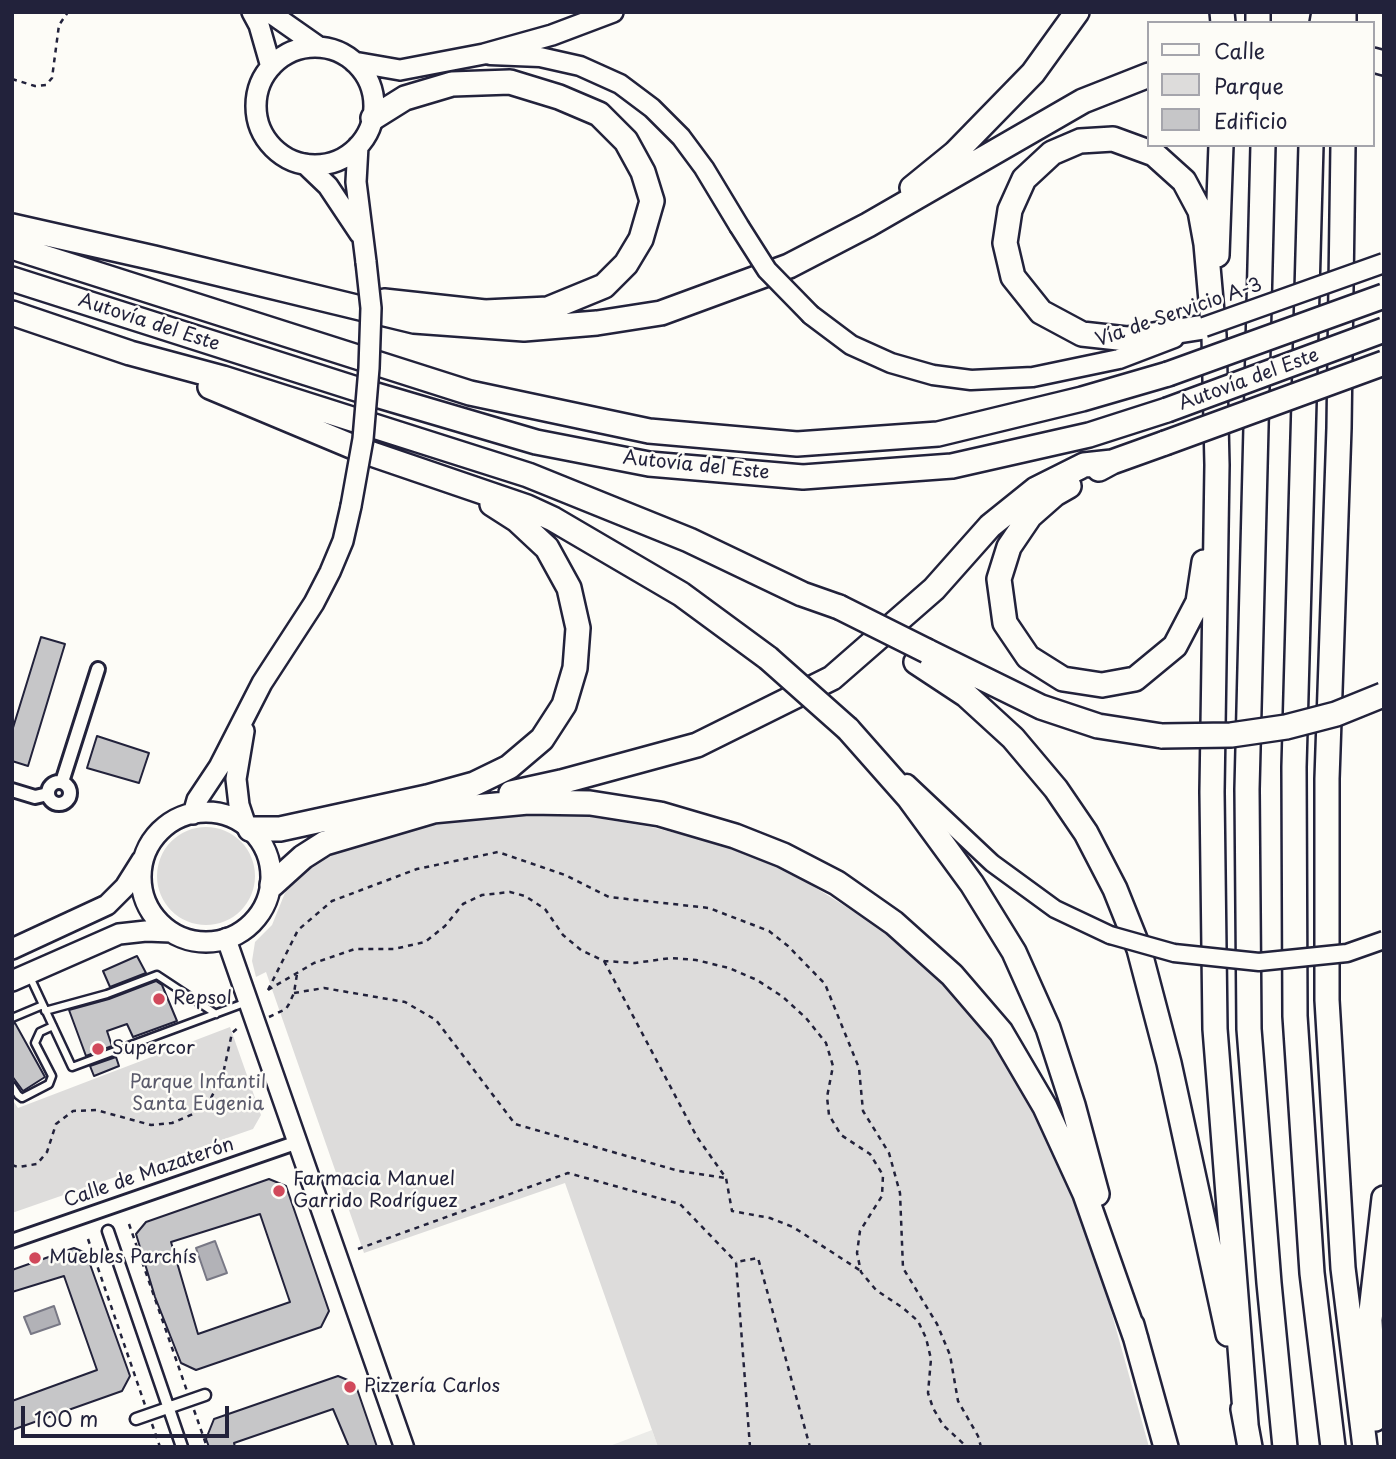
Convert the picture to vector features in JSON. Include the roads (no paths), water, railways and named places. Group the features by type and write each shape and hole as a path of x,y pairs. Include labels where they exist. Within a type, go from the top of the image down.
{"highway":[{"path":"868,225 955,153 1033,73 1077,12"},
{"path":"12,226 414,321 524,328 597,323 661,313 789,266 868,225 1083,101 1148,75"},
{"path":"269,287 291,287 406,304 485,312 548,309 604,286 626,264 641,239 652,201 643,172 626,141 599,114 559,97 510,82 452,84 405,98 373,118"},
{"path":"1209,331 1128,339 1105,337 1082,334 1041,312 1013,276 1005,243 1010,209 1024,179 1052,153 1080,141 1113,139 1154,154 1184,181 1200,211 1206,244 1217,465 1212,792 1215,1029 1246,1424"},
{"path":"1209,331 1221,147"},
{"path":"1263,147 1247,789 1248,1029 1286,1447"},
{"path":"1311,147 1294,767 1295,1016 1312,1273 1333,1447"},
{"path":"1343,147 1339,428 1327,779 1328,1000 1343,1268 1365,1447"},
{"name":"Autovía del Este","path":"12,247 470,393 649,431 797,444 938,434 1082,399 1168,374 1384,296"},
{"name":"Autovía del Este","path":"12,279 366,392 536,442 649,464 803,477 952,466 1089,435 1167,410 1384,330"},
{"path":"12,313 130,353 223,378 528,475 689,540 836,611 921,657 1041,707 1098,726 1162,736 1231,735 1286,727 1336,713 1383,694"},
{"path":"130,353 363,451 527,507 553,519 681,594 768,659 848,729 909,798 972,884 1014,952 1048,1028 1073,1105 1166,1447"},
{"path":"1217,465 1198,602 1175,646 1135,679 1102,685 1063,679 1028,657 1005,623 999,579 1009,547 1030,516 1055,494 1112,462 1384,363"},
{"path":"272,885 303,857 325,843 432,811 561,782 697,745 832,678 934,589 990,526 1037,489 1084,465 1112,462"},
{"path":"248,828 280,829 474,784 509,767 542,739 564,705 575,668 578,628 569,588 547,548 517,520 463,485"},
{"path":"921,657 1013,738 1056,789 1086,832 1115,889 1139,949 1169,1063 1202,1208 1250,1447"},
{"path":"432,811 528,802 590,803 660,814 735,836 783,855 837,883 894,923 952,975 1001,1032 1045,1107 1085,1194 1136,1339"},
{"path":"1378,1447 1370,1320 1384,1198"}],"main road":[{"path":"252,12 259,25 271,67"},
{"path":"269,12 291,30 319,47 338,52 354,61 400,70 484,54 552,35 613,12"},
{"path":"319,47 301,49 285,55 271,67 261,82 256,102 260,129 278,152 289,159 320,165 344,157 358,146 367,134 373,118 373,99 368,81 354,61"},
{"name":"Vía de Servicio A-3","path":"484,54 540,57 580,66 620,84 652,108 681,137 704,168 767,270 811,315 851,345 891,363 933,375 971,380 1033,377 1119,359 1209,331 1384,263"},
{"path":"193,814 197,800 219,767 262,683 314,603 343,541 363,439 369,368 371,308 356,182 358,146"},
{"path":"305,164 328,186 362,238"},
{"path":"248,714 236,779 239,805 248,828"},
{"path":"12,948 107,905 125,887 151,843 168,823 193,814 217,814 248,828 266,846 271,864 272,885 263,910 247,928 226,939 192,940 171,932 119,934 20,977"},
{"path":"144,856 142,889 148,906 157,920 171,932"},
{"path":"226,939 404,1447"}],"street":[{"path":"62,782 98,669"},
{"path":"848,729 992,863 1055,909 1110,935 1174,953 1259,961 1348,953 1384,940"},
{"path":"48,794 54,803 61,804 67,800 70,790 62,782"},
{"path":"48,794 52,784 62,782"},
{"path":"12,790 35,797 48,794"},
{"name":"Calle de Mazaterón","path":"12,1241 298,1142"},
{"path":"108,1231 182,1447"},
{"path":"136,1419 205,1395"}],"lane":[{"path":"12,1018 107,994 158,975 216,1014"},
{"path":"20,977 44,1008 72,1068 248,1001"},
{"path":"12,1086 22,1098 49,1084 51,1076 35,1043 40,1032 52,1026"}],"place":[{"name":"Repsol","path":"159,999"},
{"name":"Supercor","path":"98,1049"},
{"name":"Farmacia Manuel Garrido Rodríguez","path":"279,1191"},
{"name":"Muebles Parchís","path":"35,1258"},
{"name":"Pizzería Carlos","path":"350,1387"}],"park label":[{"name":"Parque Infantil Santa Eugenia","path":"198,1094"}]}
